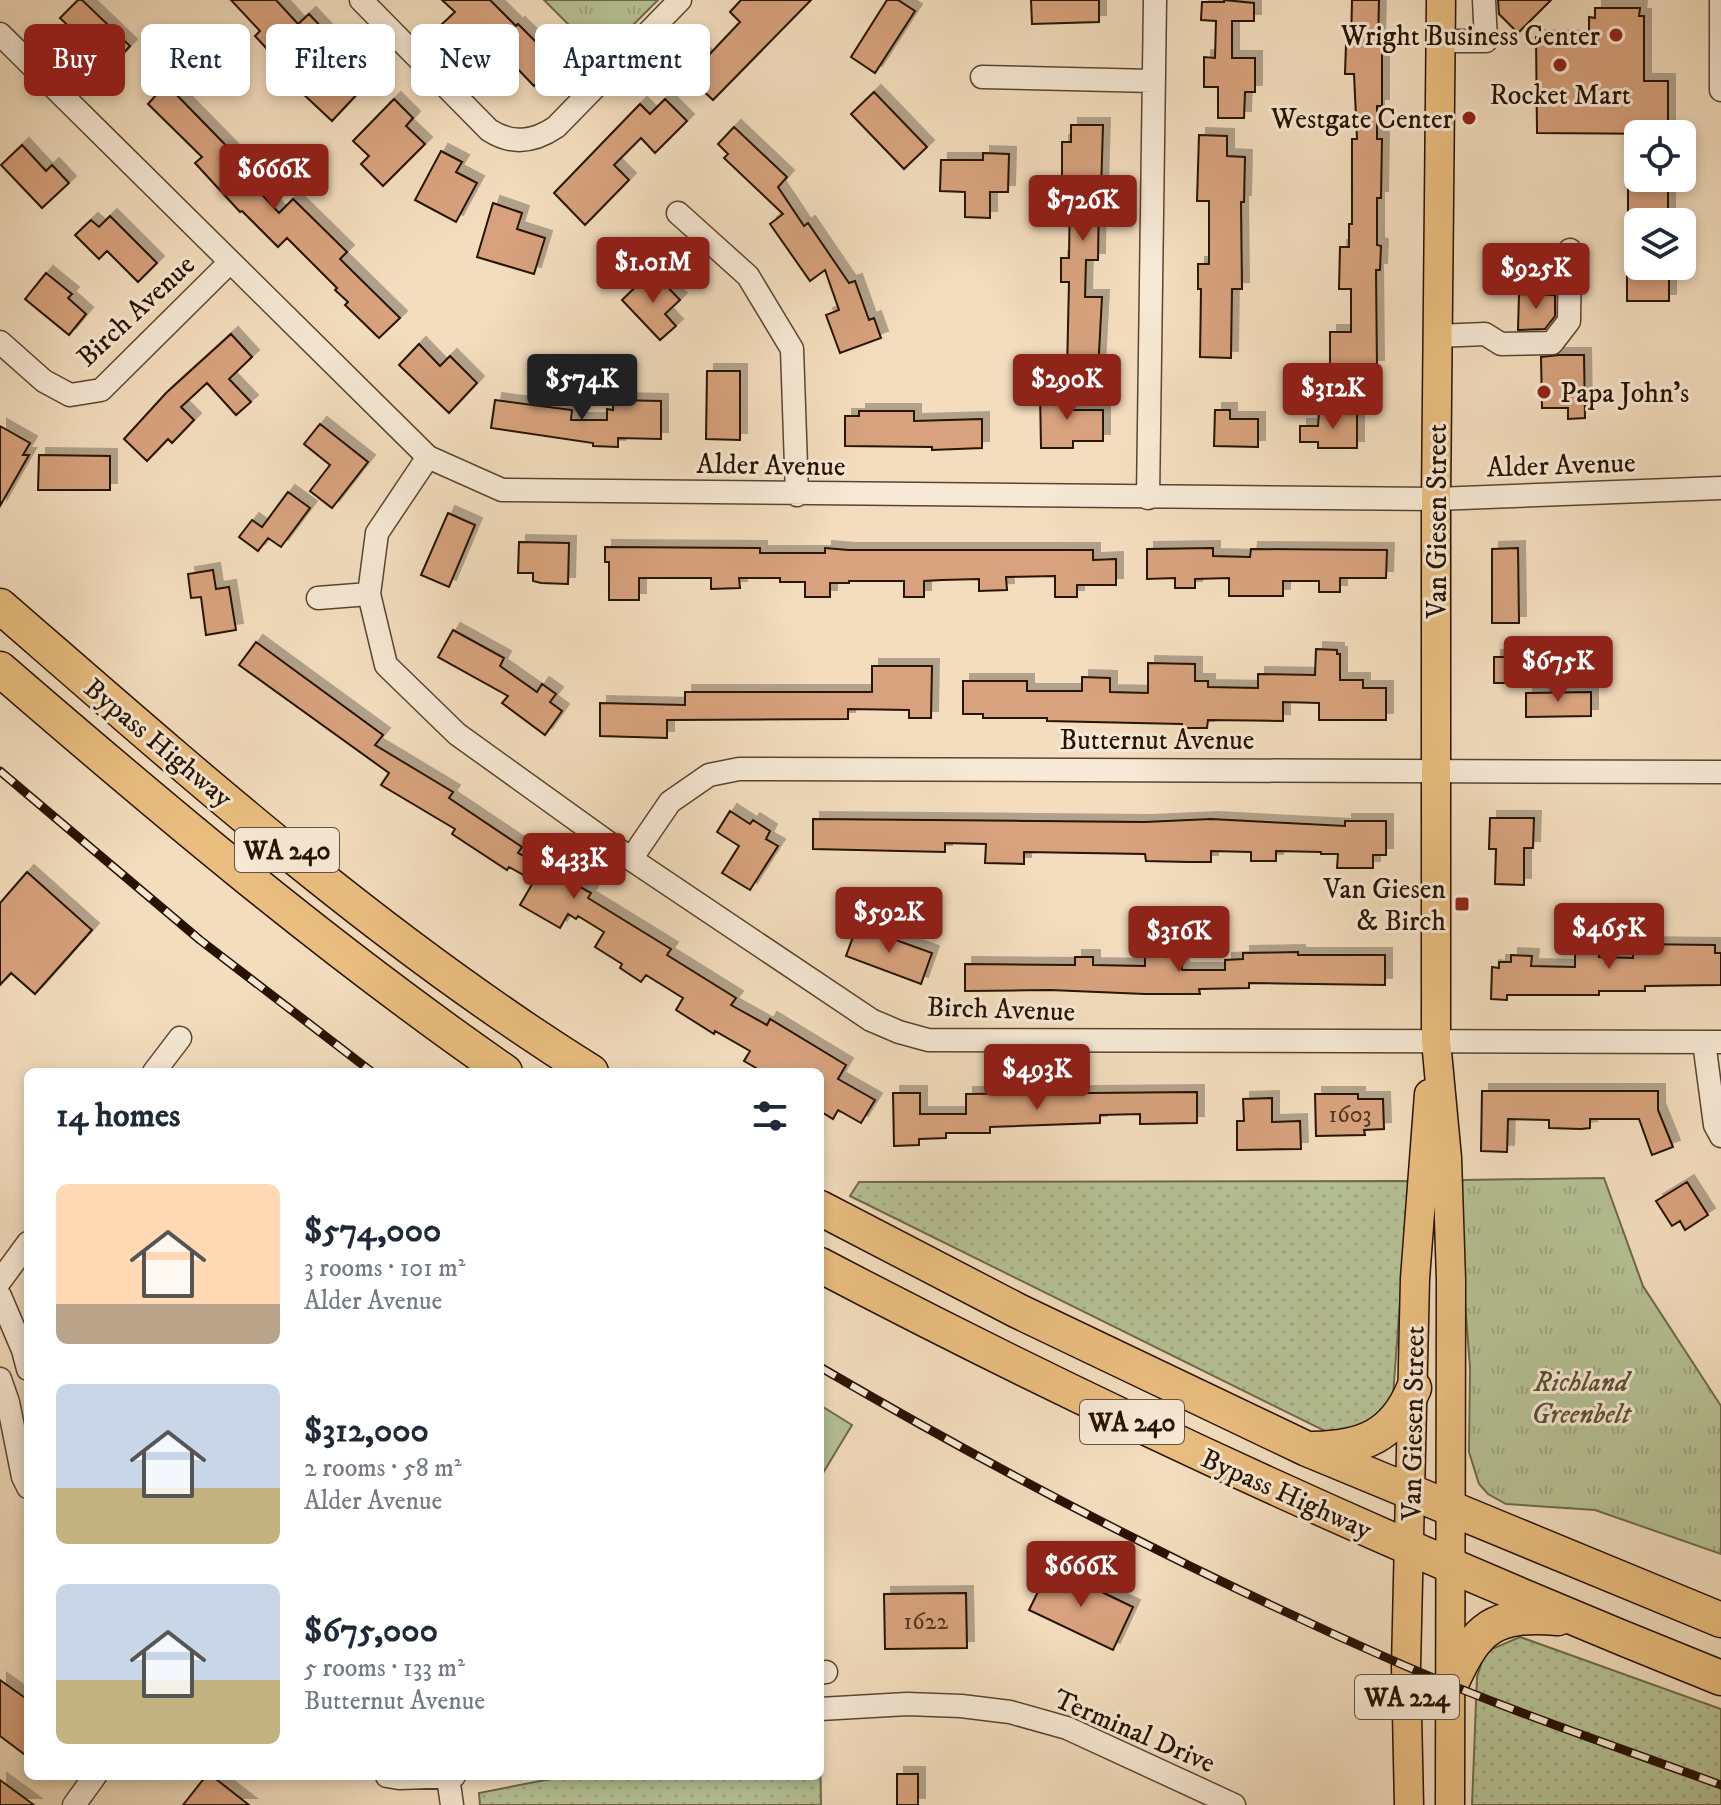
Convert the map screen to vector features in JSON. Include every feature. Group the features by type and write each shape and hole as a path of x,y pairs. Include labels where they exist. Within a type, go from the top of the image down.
{"highway":[{"name":"Bypass Highway","path":"0,606 212,789 343,894 505,1015 585,1068"},
{"name":"Bypass Highway","path":"0,669 148,797 246,876 355,962 500,1068"},
{"name":"Bypass Highway","path":"824,1210 1018,1311 1307,1449 1721,1620"},
{"name":"Bypass Highway","path":"824,1267 1091,1402 1408,1548 1721,1678"},
{"path":"1307,1449 1331,1449 1368,1441 1394,1422 1404,1410 1414,1388"},
{"path":"1451,1684 1475,1641 1492,1625 1516,1618 1576,1620"}],"main road":[{"name":"Van Giesen Street","path":"1441,0 1436,499 1436,1041 1449,1194 1450,1805"},
{"name":"Van Giesen Street","path":"1409,1805 1406,1667 1415,1279 1421,1180 1436,1041"}],"street":[{"path":"361,0 489,130 511,140 527,140 556,127 680,0"},
{"path":"1148,498 1155,0"},
{"path":"1441,41 1486,41 1484,0"},
{"path":"1721,0 1721,90"},
{"name":"Alder Avenue","path":"0,34 428,457 502,490 1436,499 1721,488"},
{"path":"982,77 1153,81"},
{"path":"678,213 748,276 792,349 797,495"},
{"path":"1437,336 1485,334 1501,344 1552,343 1569,321 1570,250"},
{"name":"Birch Avenue","path":"0,342 44,381 70,395 101,390 229,263"},
{"name":"Birch Avenue","path":"428,457 377,533 369,594 386,665 457,734 631,859 871,1020 928,1040 1712,1042"},
{"path":"318,598 369,594"},
{"name":"Butternut Avenue","path":"631,859 670,802 709,775 739,769 1721,772"},
{"path":"157,1068 180,1038"},
{"path":"1712,1042 1715,1125 1721,1136"},
{"path":"0,1281 24,1248"},
{"path":"0,1296 24,1354"},
{"path":"0,1379 8,1402 24,1479"},
{"name":"Terminal Drive","path":"824,1709 907,1704 1010,1712 1067,1728 1234,1805"},
{"path":"74,1805 92,1780"},
{"path":"448,1780 452,1805"}],"green space":[{"path":"544,0 658,0 634,24 568,24"},
{"name":"Richland Greenbelt","path":"1604,1178 1643,1286 1721,1406 1721,1554 1595,1510 1506,1504 1488,1494 1479,1484 1469,1452 1470,1367 1456,1186 1464,1180"},
{"path":"1409,1181 1393,1396 1369,1423 1329,1433 850,1196 859,1182"},
{"path":"824,1408 852,1425 824,1471"},
{"path":"1520,1637 1721,1709 1721,1805 1472,1805 1477,1677 1485,1652"},
{"path":"546,1780 821,1780 821,1805 480,1805 479,1793"}],"building":[{"path":"78,0 82,0 107,24 66,24 60,18"},
{"path":"231,0 276,0 298,24 266,24 266,48 255,36 260,31"},
{"path":"442,0 490,0 514,24 442,24 455,12"},
{"path":"741,0 811,0 713,100 709,96 710,54 740,22 730,12"},
{"path":"887,0 898,0 915,11 875,73 851,57"},
{"path":"1031,0 1099,0 1099,22 1032,24"},
{"path":"1224,0 1254,3 1254,21 1232,21 1232,58 1255,58 1255,92 1245,92 1244,118 1218,118 1218,87 1204,87 1204,57 1215,58 1216,21 1201,20 1202,2"},
{"path":"1352,0 1379,0 1382,106 1377,106 1377,139 1382,139 1381,198 1377,198 1377,245 1381,246 1380,270 1376,270 1377,367 1330,366 1330,332 1351,332 1351,289 1339,289 1340,247 1349,247 1349,224 1352,224 1352,139 1357,139 1354,74 1345,74 1346,44 1351,44"},
{"path":"1498,0 1551,0 1518,33 1499,14"},
{"path":"1595,8 1640,8 1639,16 1644,16 1644,81 1668,81 1668,120 1624,120 1624,134 1537,133 1536,37 1589,38 1589,17 1595,18"},
{"path":"309,14 318,24 298,24"},
{"path":"519,25 535,41 534,86 519,70"},
{"path":"874,92 927,147 904,169 851,114"},
{"path":"155,96 178,96 247,167 241,172 279,213 293,199 347,252 340,259 400,318 379,338 345,305 348,302 335,290 337,288 287,238 278,247 240,212 195,163 202,157 148,104"},
{"path":"305,96 355,96 332,121"},
{"path":"394,99 413,118 406,126 425,144 383,186 361,164 369,156 353,141"},
{"path":"665,99 687,121 655,153 641,138 614,165 629,180 585,225 554,193 640,104 650,114"},
{"path":"1071,125 1103,125 1098,260 1086,260 1085,297 1102,297 1098,371 1067,371 1069,282 1061,282 1061,258 1069,258 1070,192 1062,192 1062,142 1071,142"},
{"path":"734,127 787,177 778,187 804,226 808,223 849,283 855,281 869,320 874,318 881,338 840,353 826,315 839,310 825,270 810,281 770,224 783,214 724,158 728,154 718,144"},
{"path":"1199,135 1227,136 1227,156 1245,157 1244,202 1241,202 1242,289 1232,289 1231,358 1200,357 1201,289 1198,289 1198,264 1209,264 1209,201 1197,201"},
{"path":"22,145 46,171 52,165 69,183 42,208 1,165"},
{"path":"441,151 462,162 456,172 477,183 456,222 415,200"},
{"path":"983,153 1009,154 1008,192 990,192 990,218 965,217 965,192 940,191 941,160 983,160"},
{"path":"1628,192 1668,192 1668,208 1628,208"},
{"path":"493,203 522,213 517,229 545,238 534,274 477,257"},
{"path":"110,216 157,263 138,282 107,251 99,259 75,235 91,220 99,227"},
{"path":"652,271 680,300 665,314 676,326 660,340 622,300"},
{"path":"46,273 72,294 68,298 86,314 69,335 25,299"},
{"path":"1627,280 1669,280 1669,301 1627,301"},
{"path":"1519,294 1555,295 1555,316 1545,329 1518,330"},
{"path":"231,334 252,357 229,379 251,402 236,415 207,383 181,407 194,420 172,443 168,439 147,461 124,439 166,393"},
{"path":"419,344 440,366 450,356 477,383 449,413 399,365"},
{"path":"1584,355 1585,418 1568,419 1568,408 1542,408 1541,357"},
{"path":"707,371 740,371 740,440 706,439"},
{"path":"1040,392 1072,392 1072,410 1103,410 1103,441 1073,441 1073,448 1041,448"},
{"path":"495,400 572,410 571,420 607,420 607,409 613,410 613,400 661,401 661,439 618,438 618,447 593,446 593,443 491,428"},
{"path":"1215,410 1230,410 1230,419 1258,419 1258,447 1214,446"},
{"path":"859,411 914,411 914,421 982,419 982,448 932,450 932,447 845,446 845,416 859,416"},
{"path":"1319,412 1357,413 1357,448 1318,448 1318,442 1300,442 1300,426 1318,426"},
{"path":"320,424 368,462 332,508 310,491 330,465 304,444"},
{"path":"0,426 30,443 23,455 29,455 0,506"},
{"path":"39,455 110,456 110,490 38,490"},
{"path":"288,492 310,508 281,547 268,538 258,551 239,537 252,520 262,527"},
{"path":"448,513 475,525 449,587 421,575"},
{"path":"519,542 569,543 568,584 541,583 533,581 533,573 518,573"},
{"path":"605,547 760,548 760,553 825,553 825,548 1093,550 1093,560 1116,559 1116,585 1077,585 1077,597 1055,597 1055,576 1006,577 1007,590 979,591 979,579 924,581 924,597 904,597 904,581 849,581 830,583 830,597 805,597 805,582 780,582 780,578 739,578 740,588 711,589 711,578 639,578 639,600 609,600 609,562 605,562"},
{"path":"1213,548 1213,556 1250,557 1251,549 1387,550 1386,578 1340,578 1340,592 1319,592 1319,581 1283,581 1283,596 1229,596 1229,578 1195,579 1195,588 1175,588 1175,578 1147,579 1147,549"},
{"path":"1518,548 1519,623 1492,623 1492,549"},
{"path":"213,570 216,589 229,587 236,630 206,635 201,597 191,598 188,574"},
{"path":"453,630 504,658 500,666 537,692 542,684 556,694 550,702 562,711 545,735 502,703 508,696 438,657"},
{"path":"256,642 383,735 375,745 453,792 449,798 522,847 518,853 591,893 588,898 671,949 667,955 736,998 731,1005 767,1025 770,1019 846,1065 838,1079 875,1100 861,1123 838,1110 833,1119 824,1113 824,1068 756,1068 744,1061 750,1051 715,1031 714,1034 676,1010 683,998 646,975 641,982 620,968 622,964 595,947 604,932 578,916 576,919 568,914 560,928 520,905 534,881 509,867 507,870 452,834 455,829 381,785 389,773 239,665"},
{"path":"1316,649 1337,650 1340,654 1340,680 1363,680 1363,688 1386,688 1386,720 1319,720 1319,703 1283,702 1283,721 1208,720 1207,728 1182,728 1182,724 983,718 983,714 963,714 963,681 1027,681 1027,691 1082,691 1082,677 1110,678 1110,692 1148,693 1148,663 1195,664 1195,681 1208,681 1208,687 1258,688 1258,674 1315,675"},
{"path":"1494,657 1516,657 1516,683 1494,683"},
{"path":"872,666 932,666 931,718 909,718 909,710 848,709 848,719 667,720 667,738 600,736 600,703 685,705 685,692 872,692"},
{"path":"1591,692 1591,716 1526,717 1526,693"},
{"path":"730,811 750,824 753,820 770,831 766,839 778,846 750,890 722,873 739,846 717,832"},
{"path":"1490,818 1534,818 1533,848 1524,848 1524,885 1495,884 1496,849 1489,849"},
{"path":"813,819 1145,822 1211,819 1345,826 1345,821 1386,821 1386,855 1373,855 1373,868 1337,868 1338,854 1276,851 1276,861 1251,861 1251,852 1211,851 1211,862 1189,862 1146,861 1145,854 1024,852 1024,864 985,863 986,844 945,843 945,852 813,849"},
{"path":"27,872 92,930 35,994 11,973 0,985 0,903"},
{"path":"857,926 932,953 921,984 846,956"},
{"path":"1575,933 1600,933 1599,957 1633,958 1633,944 1715,945 1715,953 1721,953 1721,985 1645,986 1645,991 1599,991 1599,995 1507,995 1507,1000 1491,999 1492,967 1499,968 1499,962 1511,962 1511,955 1532,956 1531,966 1575,967"},
{"path":"1298,952 1298,955 1385,955 1385,985 1249,983 1249,988 1199,989 1200,994 965,991 965,964 1075,965 1075,957 1093,957 1093,965 1145,966 1145,954 1182,954 1182,970 1225,970 1225,960 1243,959 1243,953"},
{"path":"1482,1091 1658,1091 1658,1110 1673,1147 1652,1155 1639,1119 1590,1119 1590,1128 1581,1129 1549,1128 1549,1120 1508,1119 1507,1152 1481,1151"},
{"path":"1197,1092 1197,1123 1140,1124 1140,1114 1100,1115 1100,1123 990,1127 990,1133 946,1133 946,1138 919,1139 919,1145 894,1146 893,1093 920,1093 920,1114 966,1114 966,1094"},
{"path":"1315,1094 1358,1094 1358,1099 1383,1099 1384,1129 1364,1130 1365,1135 1316,1136"},
{"path":"1272,1098 1272,1122 1300,1121 1301,1149 1237,1150 1237,1121 1244,1121 1243,1099"},
{"path":"1687,1182 1708,1215 1685,1230 1680,1221 1672,1226 1656,1201"},
{"path":"1050,1567 1133,1607 1113,1650 1029,1610"},
{"path":"966,1593 967,1648 885,1649 884,1594"},
{"path":"0,1680 24,1697 24,1754 0,1736"},
{"path":"897,1774 918,1774 918,1805 897,1805"},
{"path":"0,1780 34,1805 0,1805"},
{"path":"203,1780 217,1780 249,1805 183,1805"}],"railway":[{"path":"0,771 200,940 367,1068"},
{"path":"824,1369 962,1448 1107,1525 1329,1632 1482,1697 1721,1785"}],"place":[{"name":"Wright Business Center","path":"1616,35"},
{"name":"Rocket Mart","path":"1560,65"},
{"name":"Westgate Center","path":"1469,118"},
{"name":"Papa John's","path":"1544,392"},
{"name":"Van Giesen & Birch","path":"1462,904"}]}
